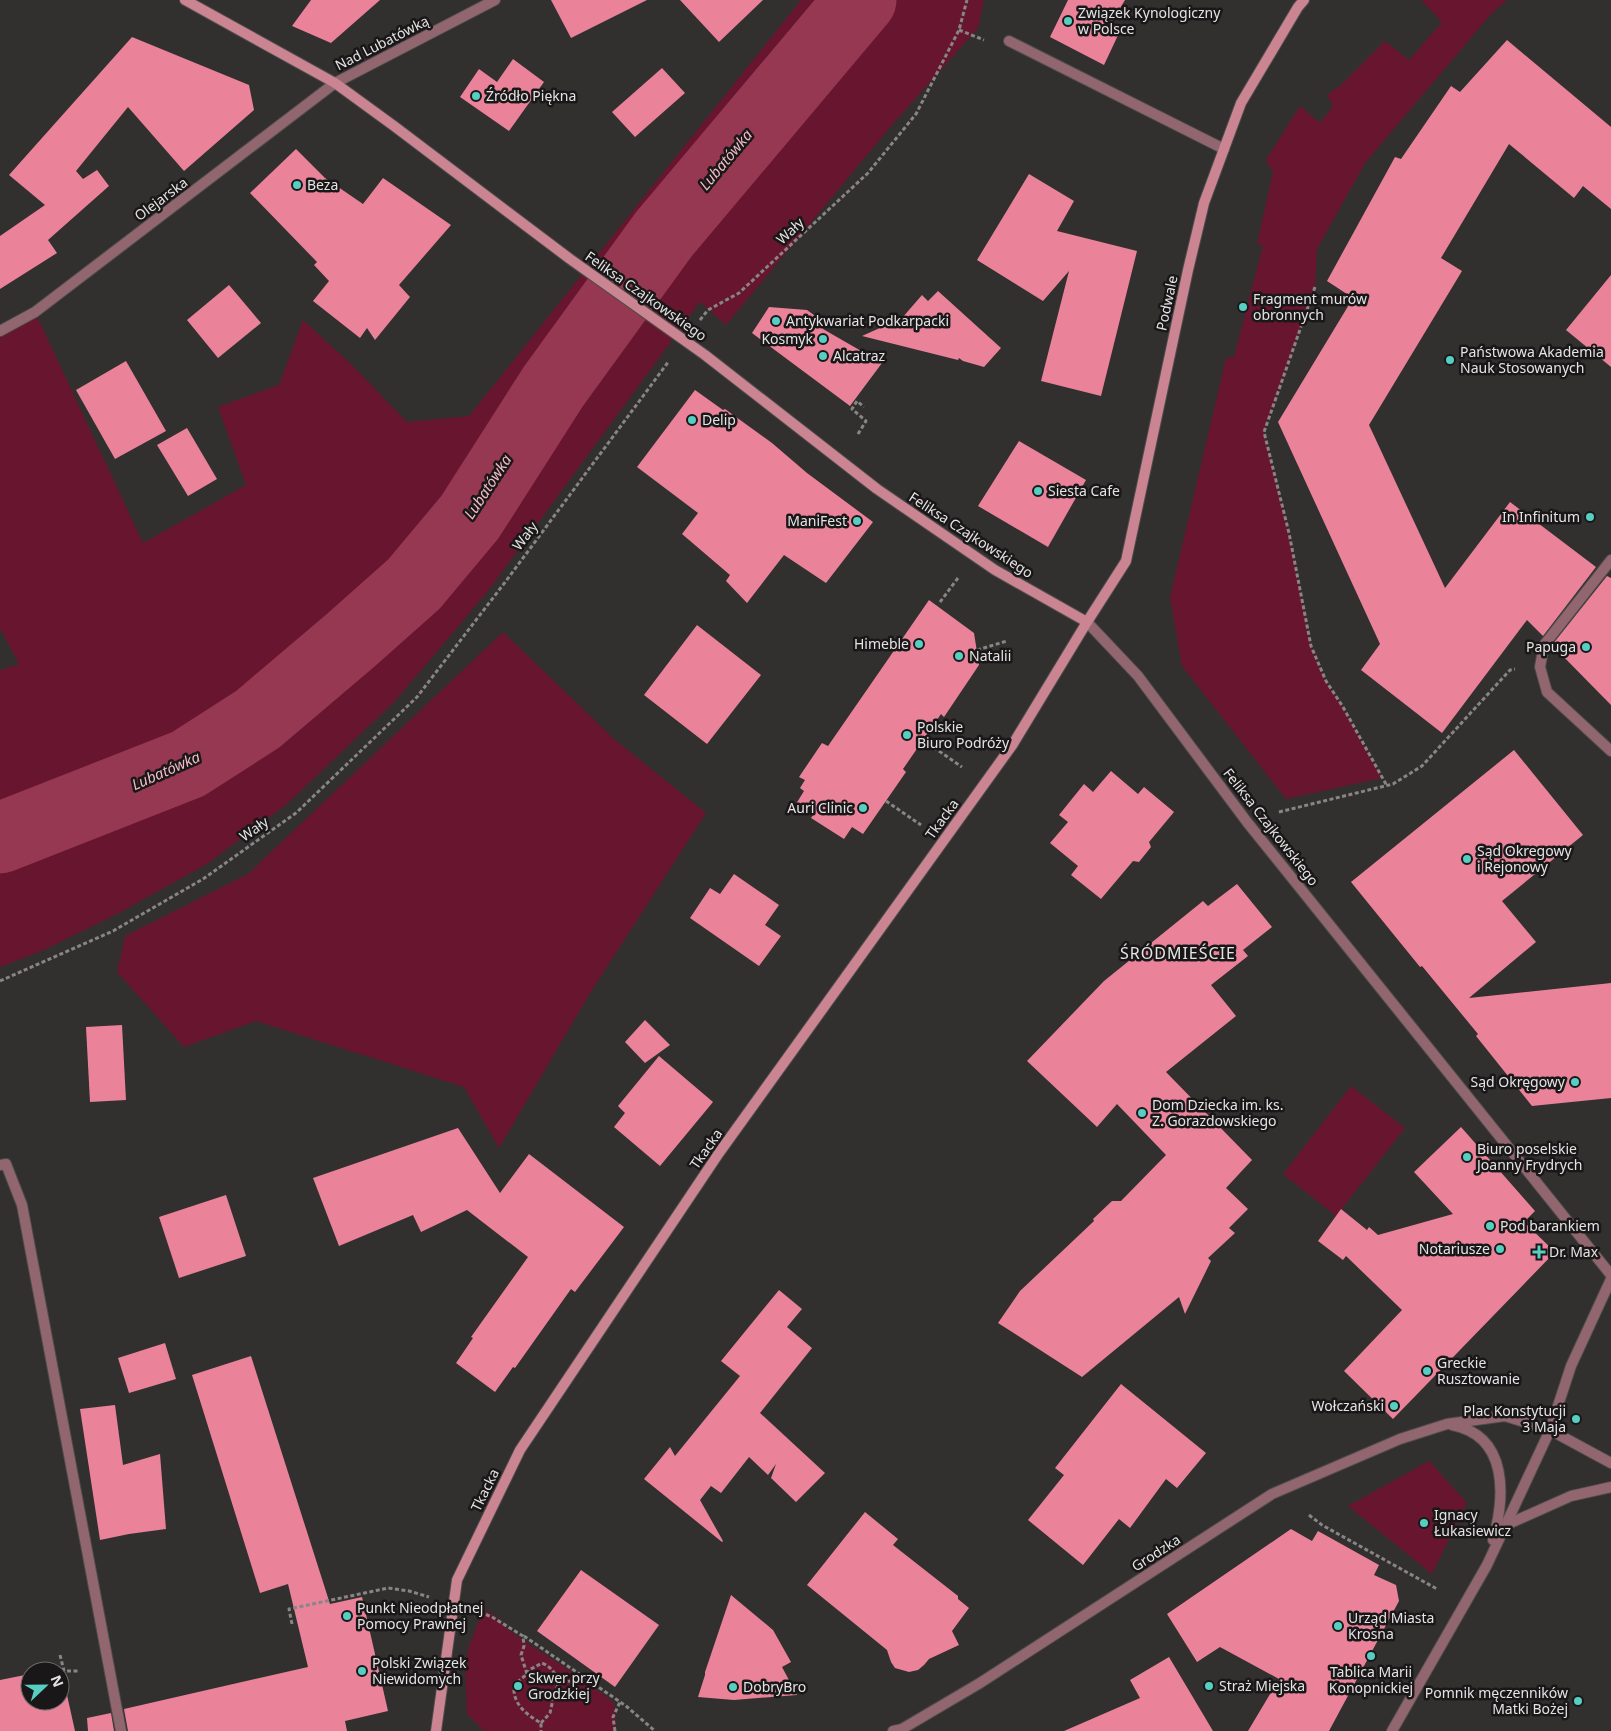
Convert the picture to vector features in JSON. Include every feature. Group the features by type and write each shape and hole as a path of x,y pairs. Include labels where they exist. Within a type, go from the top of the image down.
{"main road":[{"name":"Feliksa Czajkowskiego","path":"186,0 335,83 570,259 721,367 878,489 995,570 1087,622"},
{"name":"Podwale","path":"1087,622 1126,561 1190,260 1204,203 1241,103 1304,0"},
{"name":"Tkacka","path":"436,1731 457,1580 520,1450 719,1153 1013,744 1087,622"}],"street":[{"name":"Nad Lubatówką","path":"335,83 495,0"},
{"path":"1009,41 1224,149"},
{"name":"Olejarska","path":"0,331 35,312 335,83"},
{"path":"1611,560 1544,645 1540,667 1548,692 1611,751"},
{"name":"Feliksa Czajkowskiego","path":"1087,622 1138,676 1247,822 1611,1275"},
{"path":"0,1165 6,1164 22,1205 121,1731"},
{"path":"1392,1731 1487,1566 1550,1430 1571,1366 1611,1279"},
{"name":"Grodzka","path":"893,1731 902,1729 980,1682 1272,1494 1400,1439 1447,1424 1505,1416 1550,1430"},
{"path":"1447,1424 1462,1427 1476,1434 1490,1450 1499,1465 1501,1493 1499,1519 1487,1566"},
{"path":"1550,1430 1611,1464"},
{"path":"1506,1525 1572,1496 1611,1487"}],"path":[{"name":"Wały","path":"0,981 113,931 203,879 296,813 418,696 512,573 682,339 708,310 739,293 868,173 916,114 959,30 967,0"},
{"path":"1314,288 1264,432 1289,533 1312,646 1326,681 1343,707 1387,786"},
{"path":"858,434 866,421 852,409 857,402 864,406"},
{"path":"940,602 958,578"},
{"path":"977,650 1007,641"},
{"path":"1279,812 1393,784 1422,766 1510,670 1516,668"},
{"path":"924,740 962,767"},
{"path":"886,801 921,825"},
{"path":"1309,1515 1322,1525 1437,1589"},
{"path":"292,1624 289,1610 388,1588 409,1590 432,1598"},
{"path":"477,1611 492,1617 523,1636 583,1676 620,1702 654,1731"},
{"path":"523,1636 524,1646 521,1655 527,1674"},
{"path":"60,1655 64,1671 79,1671"},
{"path":"541,1723 529,1716 520,1707 513,1693 514,1686 529,1670 542,1663 550,1667 556,1676 558,1685 550,1714 541,1723 541,1731"},
{"path":"558,1685 583,1676"},
{"path":"615,1731 613,1717 620,1702"}],"shaded area":[{"path":"801,0 984,0 978,28 891,126 726,325 700,302 488,591 395,701 287,804 207,864 119,913 44,950 0,967 0,670 19,664 0,628 0,331 35,312 143,543 246,485 218,407 279,385 303,320 353,366 407,422 469,416"},
{"path":"1421,0 1507,0 1492,13 1365,163 1317,249 1315,287 1264,432 1289,533 1311,646 1326,681 1343,707 1382,778 1286,799 1182,666 1170,597 1226,358 1234,357 1263,245 1257,244 1273,172 1266,160 1300,106 1320,123 1333,106 1327,95 1340,86 1385,41 1409,60 1442,22"},
{"path":"503,632 614,739 706,813 590,993 499,1148 464,1087 256,1021 184,1047 117,972 125,936 248,874"},
{"path":"1351,1086 1405,1128 1336,1216 1283,1174"},
{"path":"1429,1461 1467,1503 1432,1574 1348,1506"},
{"path":"483,1610 489,1612 508,1630 590,1684 614,1703 615,1731 484,1731 467,1714 465,1666 469,1646"}],"building":[{"path":"311,0 380,0 331,43 292,26"},
{"path":"551,0 647,0 571,38"},
{"path":"680,0 763,0 719,42"},
{"path":"1068,0 1125,0 1110,25 1120,31 1104,65 1050,37"},
{"path":"132,37 249,85 254,110 184,171 128,107 76,171 83,179 97,170 109,186 48,240 57,253 0,289 0,236 45,205 9,175"},
{"path":"1507,40 1611,127 1611,209 1583,186 1574,198 1509,144 1441,258 1462,271 1369,425 1445,588 1510,502 1596,567 1543,636 1527,620 1442,733 1361,670 1380,644 1278,422 1353,298 1327,281 1395,157 1401,159 1451,86 1460,92"},
{"path":"513,59 544,82 509,131 460,97 479,69 497,82"},
{"path":"662,68 685,93 635,137 612,112"},
{"path":"296,149 325,178 363,204 383,178 451,225 399,285 410,297 375,340 367,328 360,338 313,301 329,281 314,265 317,262 250,193"},
{"path":"1029,174 1074,201 1057,231 1137,251 1101,396 1041,381 1069,271 1043,301 977,260"},
{"path":"1611,275 1611,367 1566,330"},
{"path":"229,285 261,323 218,358 187,320"},
{"path":"938,291 1001,348 984,367 959,358 958,360 862,336 902,318 922,295 928,301"},
{"name":"Alcatraz","path":"769,307 807,310 825,323 823,329 882,363 850,406 752,333"},
{"path":"126,361 166,431 115,459 76,390"},
{"path":"695,390 772,443 807,473 873,522 826,583 784,555 747,603 726,581 730,575 682,534 698,513 637,467"},
{"path":"187,428 217,479 188,496 157,445"},
{"path":"1019,441 1086,480 1048,547 978,506"},
{"path":"1607,576 1611,578 1611,705 1552,645"},
{"path":"929,600 974,633 979,665 944,717 941,714 903,769 906,772 863,834 852,827 844,839 811,818 813,815 796,804 804,791 800,788 805,780 799,777 822,743 828,746"},
{"path":"697,625 761,675 707,744 644,695"},
{"path":"1514,750 1583,835 1502,901 1536,942 1469,998 1611,983 1611,1098 1532,1106 1476,1036 1478,1034 1422,966 1420,967 1351,882"},
{"path":"1111,771 1138,794 1144,787 1174,812 1149,842 1151,847 1139,862 1133,861 1101,899 1071,875 1078,866 1050,843 1068,822 1059,815 1084,784 1093,792"},
{"path":"734,874 779,905 765,925 781,936 759,966 690,918 710,888 720,894"},
{"name":"Dom Dziecka im. ks. Z. Gorazdowskiego","path":"1237,884 1272,927 1243,950 1248,956 1211,985 1236,1016 1166,1072 1252,1160 1226,1188 1248,1209 1229,1228 1235,1233 1208,1258 1211,1261 1185,1314 1179,1297 1082,1377 998,1323 1020,1291 1094,1221 1093,1219 1112,1201 1121,1201 1166,1155 1117,1104 1097,1127 1027,1061 1104,981 1203,901 1208,906"},
{"path":"645,1020 670,1045 645,1063 625,1042"},
{"path":"122,1025 126,1100 90,1102 86,1027"},
{"path":"659,1056 713,1102 660,1166 614,1127 625,1113 618,1106"},
{"path":"1461,1127 1535,1211 1524,1222 1555,1252 1393,1419 1344,1371 1402,1310 1346,1256 1343,1260 1318,1241 1341,1209 1367,1230 1369,1227 1378,1235 1453,1214 1414,1172"},
{"path":"458,1128 500,1193 529,1154 624,1227 575,1292 571,1289 515,1368 513,1367 495,1392 456,1363 473,1338 471,1337 528,1257 467,1210 421,1232 413,1215 339,1246 313,1178"},
{"path":"226,1195 246,1256 179,1278 159,1217"},
{"path":"779,1290 802,1309 787,1327 812,1348 760,1413 825,1473 796,1502 771,1478 776,1464 768,1475 749,1457 721,1493 711,1486 700,1500 722,1542 644,1479 670,1447 675,1456 740,1376 721,1361"},
{"path":"165,1343 176,1379 129,1393 118,1358"},
{"path":"251,1356 330,1604 362,1597 388,1711 345,1721 347,1731 128,1731 124,1709 308,1667 288,1584 260,1593 192,1375"},
{"path":"1121,1384 1206,1453 1177,1488 1166,1479 1130,1528 1119,1519 1083,1565 1028,1520 1064,1475 1055,1468"},
{"path":"115,1405 123,1465 160,1454 166,1529 100,1540 80,1409"},
{"path":"865,1512 898,1539 893,1545 958,1596 958,1599 969,1608 952,1631 959,1645 929,1659 918,1670 909,1672 895,1668 887,1650 807,1585"},
{"name":"Urząd Miasta Krosna","path":"1291,1529 1312,1541 1318,1531 1379,1565 1374,1575 1396,1585 1399,1601 1329,1731 1248,1731 1279,1679 1220,1647 1197,1662 1167,1614"},
{"path":"581,1570 659,1625 615,1687 537,1631"},
{"path":"731,1595 773,1630 791,1662 782,1667 797,1695 734,1700 698,1697"},
{"path":"1169,1657 1213,1731 1064,1731 1140,1698 1130,1680"},
{"path":"20,1676 20,1711 70,1711 70,1708 75,1731 0,1731 0,1680"},
{"path":"111,1713 114,1731 88,1731 87,1718"}],"waterway":[{"name":"Lubatówka","path":"0,838 188,764 258,719 414,584 470,517 553,387 664,234 861,0"}],"place":[{"name":"Związek Kynologiczny w Polsce","path":"1068,21"},
{"name":"Źródło Piękna","path":"476,96"},
{"name":"Beza","path":"297,185"},
{"name":"Fragment murów obronnych","path":"1243,307"},
{"name":"Antykwariat Podkarpacki","path":"776,321"},
{"name":"Kosmyk","path":"823,339"},
{"name":"Alcatraz","path":"823,356"},
{"name":"Państwowa Akademia Nauk Stosowanych","path":"1450,360"},
{"name":"Delip","path":"692,420"},
{"name":"Siesta Cafe","path":"1038,491"},
{"name":"In Infinitum","path":"1590,517"},
{"name":"ManiFest","path":"857,521"},
{"name":"Himeble","path":"919,644"},
{"name":"Papuga","path":"1586,647"},
{"name":"Natalii","path":"959,656"},
{"name":"Polskie Biuro Podróży","path":"907,735"},
{"name":"Auri Clinic","path":"863,808"},
{"name":"Sąd Okregowy i Rejonowy","path":"1467,859"},
{"name":"Sąd Okręgowy","path":"1575,1082"},
{"name":"Dom Dziecka im. ks. Z. Gorazdowskiego","path":"1142,1113"},
{"name":"Biuro poselskie Joanny Frydrych","path":"1467,1157"},
{"name":"Pod barankiem","path":"1490,1226"},
{"name":"Notariusze","path":"1500,1249"},
{"name":"Dr. Max","path":"1539,1252"},
{"name":"Greckie Rusztowanie","path":"1427,1371"},
{"name":"Wołczański","path":"1394,1406"},
{"name":"Plac Konstytucji 3 Maja","path":"1576,1419"},
{"name":"Ignacy Łukasiewicz","path":"1424,1523"},
{"name":"Punkt Nieodpłatnej Pomocy Prawnej","path":"347,1616"},
{"name":"Urząd Miasta Krosna","path":"1338,1626"},
{"name":"Tablica Marii Konopnickiej","path":"1371,1656"},
{"name":"Polski Związek Niewidomych","path":"362,1671"},
{"name":"Skwer przy Grodzkiej","path":"518,1686"},
{"name":"Straż Miejska","path":"1209,1686"},
{"name":"DobryBro","path":"733,1687"},
{"name":"Pomnik męczenników Matki Bożej","path":"1578,1701"}],"district":[{"name":"ŚRÓDMIEŚCIE","path":"1178,953"}]}
